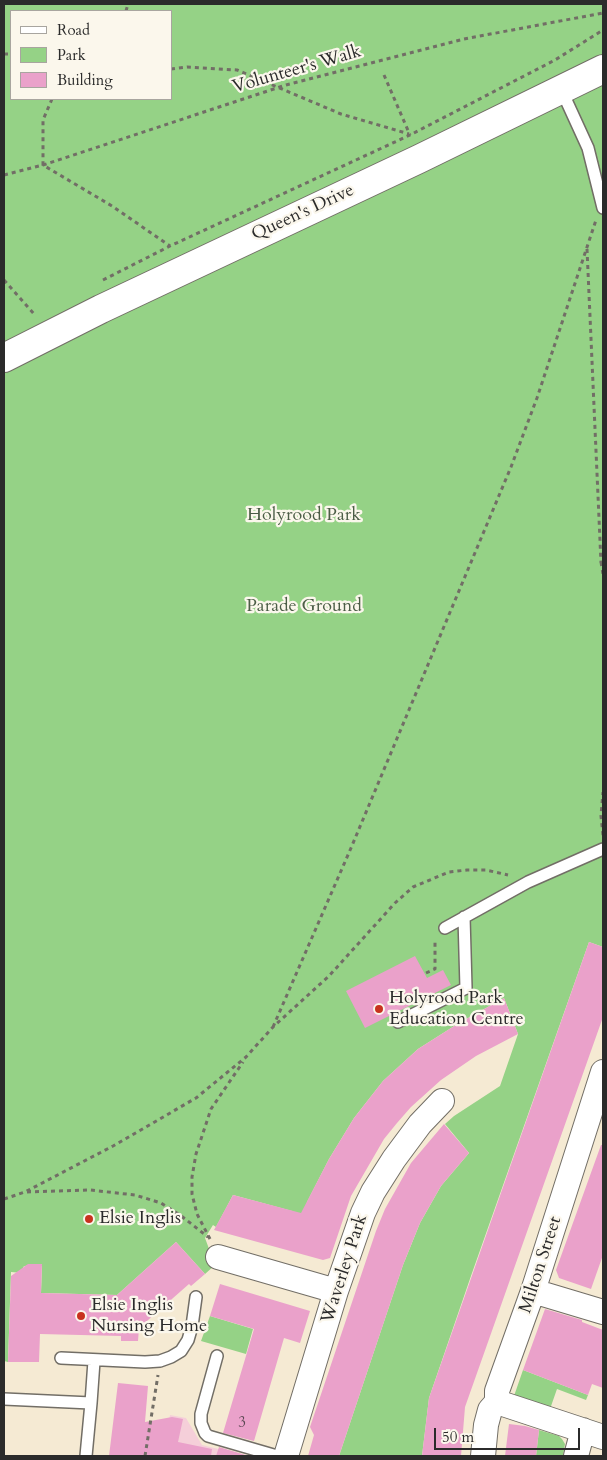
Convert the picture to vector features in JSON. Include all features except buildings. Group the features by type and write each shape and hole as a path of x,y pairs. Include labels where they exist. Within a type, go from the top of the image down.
{"street":[{"name":"Queen's Drive","path":"4,358 603,68"},
{"name":"Milton Street","path":"483,1456 486,1425 490,1410 498,1402 497,1391 533,1291 603,1072"},
{"name":"Waverley Park","path":"286,1456 360,1219 372,1192 402,1147 442,1101"},
{"path":"218,1256 336,1291"},
{"path":"533,1291 603,1312"},
{"path":"498,1402 593,1434 576,1456"}],"lane":[{"path":"561,89 588,148 602,206"},
{"path":"445,928 528,882 603,849"},
{"path":"398,1022 466,988 464,917"},
{"path":"61,1358 145,1362 160,1361 171,1357 181,1351 188,1340 196,1297"},
{"path":"217,1356 200,1414 205,1433 208,1436 276,1456"},
{"path":"86,1456 94,1361"},
{"path":"4,1399 91,1403"}],"path":[{"name":"Volunteer's Walk","path":"4,175 43,165 278,88 464,39 603,14"},
{"path":"100,282 170,246 410,134 555,60 603,30"},
{"path":"172,69 187,67 237,70 341,114 410,134"},
{"path":"384,75 410,134"},
{"path":"52,100 43,120 43,165 112,206 170,246"},
{"path":"273,1027 351,848 511,467 537,398 602,206"},
{"path":"587,247 603,574"},
{"path":"4,280 35,315"},
{"path":"27,319 42,311"},
{"path":"601,563 603,550"},
{"path":"603,792 601,816 603,835"},
{"path":"25,1192 90,1190 135,1195 161,1203 180,1214 210,1239 197,1214 192,1194 192,1177 196,1154 211,1109 246,1057 273,1027 329,976 395,903 413,887 449,872 467,870 486,870 528,882"},
{"path":"426,973 435,969 434,935 445,928"},
{"path":"4,1199 25,1192 113,1146 196,1098 246,1057"},
{"path":"145,1456 160,1361"}],"shaded area":[{"path":"170,1415 186,1418 202,1445 247,1456 162,1456"}],"green space":[{"name":"Holyrood Park","path":"4,4 603,4 603,947 589,942 429,1398 422,1456 339,1456 403,1265 420,1223 441,1186 469,1153 445,1124 500,1086 518,1034 504,998 418,1049 383,1081 354,1118 329,1159 307,1202 306,1219 292,1211 233,1195 216,1227 213,1225 205,1238 215,1265 205,1274 176,1242 117,1295 41,1293 42,1266 37,1264 25,1266 23,1267 23,1273 11,1272 8,1362 4,1361"},
{"path":"210,1316 253,1329 246,1354 201,1341"},
{"path":"523,1370 588,1395 586,1400 557,1389 550,1409 514,1396"},
{"path":"539,1430 559,1436 562,1439 565,1444 563,1456 536,1456"}],"place":[{"name":"Holyrood Park Education Centre","path":"379,1009"},
{"name":"Elsie Inglis","path":"89,1219"},
{"name":"Elsie Inglis Nursing Home","path":"81,1316"}],"park label":[{"name":"Parade Ground","path":"304,607"}]}
